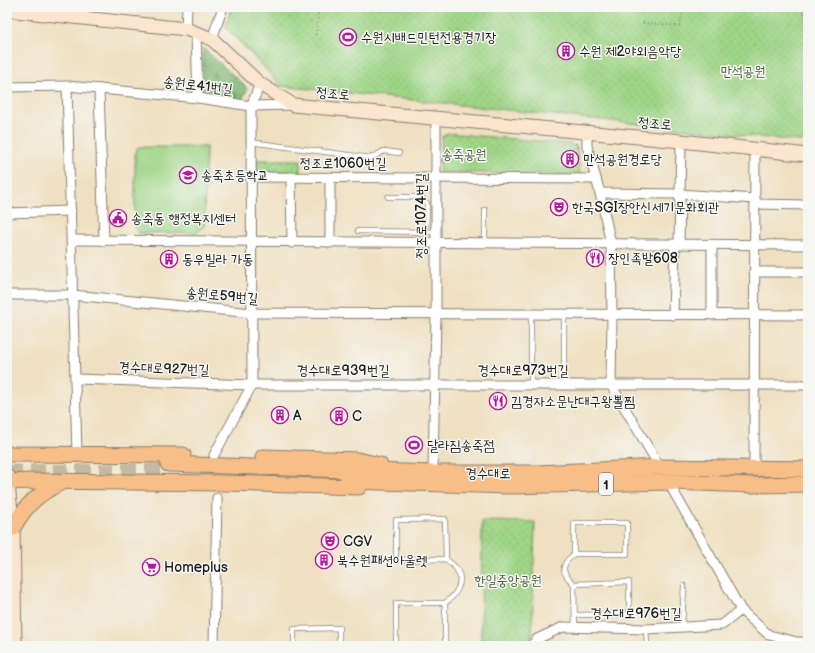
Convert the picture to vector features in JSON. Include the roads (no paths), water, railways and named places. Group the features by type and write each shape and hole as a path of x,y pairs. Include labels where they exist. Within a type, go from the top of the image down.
{"main road":[{"path":"7,454 214,455 357,460 408,478"},
{"name":"경수대로","path":"168,467 408,478 510,486 669,482 753,485 808,484"},
{"name":"경수대로","path":"408,478 433,473 537,473 660,467 808,469"},
{"path":"570,484 582,475 599,476 601,470"},
{"path":"7,480 225,483 392,488 408,478"},
{"path":"14,528 28,505 39,494 64,481"}],"street":[{"path":"187,7 198,98"},
{"path":"212,40 223,7"},
{"name":"정조로","path":"7,10 65,12 191,32 212,40 260,84 293,106 436,118 808,155"},
{"path":"214,455 252,385 250,142 251,106 260,84"},
{"path":"67,86 77,455"},
{"name":"송원로41번길","path":"7,87 67,86 198,98 251,106 293,106"},
{"path":"99,89 104,241"},
{"name":"정조로1074번길","path":"433,473 436,314 435,243 431,232 436,177 436,118"},
{"path":"587,133 587,146 600,194 611,244 611,385 669,482 740,610 769,634 797,642 808,642"},
{"name":"정조로","path":"674,315 681,142"},
{"path":"754,468 755,149"},
{"name":"정조로1060번길","path":"250,177 596,179"},
{"path":"291,177 292,243"},
{"path":"330,177 330,243"},
{"path":"600,194 679,194 755,202 808,205"},
{"path":"7,213 71,211"},
{"path":"72,240 252,243 808,245"},
{"path":"712,245 712,315"},
{"path":"754,272 808,272"},
{"name":"송원로59번길","path":"7,295 73,295 252,312 808,315"},
{"name":"경수대로927번길","path":"76,379 252,385"},
{"name":"경수대로939번길","path":"252,385 435,384"},
{"name":"경수대로973번길","path":"435,384 808,385"},
{"path":"7,480 14,528 11,603 15,646"},
{"path":"214,646 217,498"},
{"name":"경수대로976번길","path":"531,646 537,639 563,627 646,629 722,625 740,610"}],"lane":[{"path":"250,142 372,158 384,151 399,153"},
{"path":"358,231 431,232 427,203 421,197 388,197"},
{"path":"485,210 485,243"},
{"path":"531,314 531,384"},
{"path":"564,314 564,385"},
{"path":"396,646 396,603 445,603 454,597 460,584 458,571 446,559 445,519 396,520 396,560 446,559"},
{"path":"574,554 574,523 627,523 627,554 574,554 566,560 564,569 567,577 574,584 575,627"},
{"path":"574,584 629,582 629,614 575,615"},
{"path":"682,627 684,586"},
{"path":"445,603 445,646"},
{"path":"294,646 294,629 339,628 340,646"},
{"path":"646,629 647,646"}],"tunnel":[{"path":"7,472 168,471"}],"place":[{"name":"수원시배드민턴전용경기장","path":"348,37"},
{"name":"수원 제2야외음악당","path":"566,51"},
{"name":"만석공원경로당","path":"570,159"},
{"name":"송죽초등학교","path":"188,175"},
{"name":"한국SGI장안신세기문화회관","path":"559,207"},
{"name":"송죽동 행정복지센터","path":"118,218"},
{"name":"장인족발608","path":"595,258"},
{"name":"동우빌라 가동","path":"169,259"},
{"name":"김경자소문난대구왕뽈찜","path":"498,401"},
{"name":"A","path":"280,415"},
{"name":"C","path":"339,416"},
{"name":"달라짐송죽점","path":"414,445"},
{"name":"CGV","path":"330,541"},
{"name":"북수원패션아울렛","path":"324,560"},
{"name":"Homeplus","path":"151,567"}],"park label":[{"name":"만석공원","path":"743,71"},
{"name":"송죽공원","path":"464,154"},
{"name":"한일중앙공원","path":"508,580"}]}
